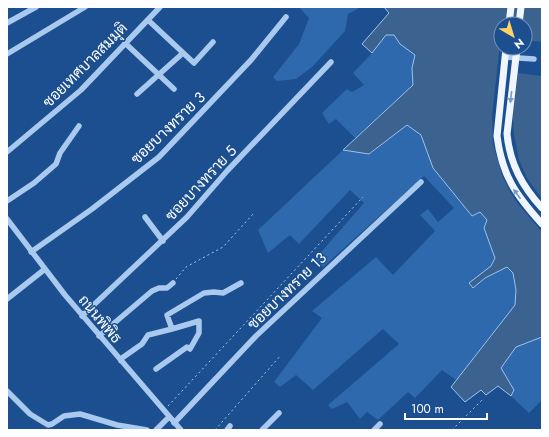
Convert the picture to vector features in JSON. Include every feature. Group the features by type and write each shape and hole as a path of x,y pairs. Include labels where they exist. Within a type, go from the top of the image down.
{"main road":[{"path":"505,57 497,136 498,149 510,184 542,224"},
{"path":"516,58 507,134 508,146 519,178 542,208"}],"street":[{"path":"7,23 36,7"},
{"path":"7,54 85,7"},
{"name":"ซอยเทศบาลสมมุติ","path":"7,152 80,90 160,7"},
{"name":"ซอยบางทราย 3","path":"31,252 92,209 159,157 241,72 286,18"},
{"path":"148,20 194,63 213,42"},
{"path":"125,43 174,89"},
{"path":"137,94 183,53"},
{"path":"505,57 534,59"},
{"name":"ซอยบางทราย 5","path":"82,316 163,241 331,62"},
{"path":"7,201 34,183 56,164 60,153 79,126"},
{"name":"ซอยบางทราย 13","path":"174,423 256,336 421,182"},
{"path":"145,217 163,241"},
{"name":"ถนนพิพิธ","path":"7,219 82,316 162,411 180,430"},
{"path":"7,299 45,269"},
{"path":"99,336 152,291 159,288 167,288 173,283"},
{"path":"172,329 167,315 204,293 223,293 241,283"},
{"path":"121,361 122,358 142,344 148,335 199,321 198,333 190,349 187,347 156,369"},
{"path":"7,391 30,414 48,425 64,416 80,414 115,428 147,430"},
{"path":"262,430 279,413"},
{"path":"156,430 168,417"},
{"path":"374,430 380,424"}],"path":[{"path":"162,411 178,396 246,321 363,197"},
{"path":"173,283 186,267 223,247 254,213"},
{"path":"215,430 281,355"},
{"path":"452,430 484,398"}],"shaded area":[{"path":"299,7 361,7 348,14 345,31 312,67 296,79 277,81 273,77 299,44 309,18"},
{"path":"384,7 542,7 542,337 516,347 501,368 514,390 511,396 498,386 486,395 481,390 465,402 451,387 515,305 516,290 513,273 507,267 485,278 473,288 469,283 491,266 495,258 484,228 487,220 480,212 472,216 433,168 421,135 407,125 369,154 343,150 413,85 412,68 415,55 400,44 394,35 386,35 372,53 362,44 389,13"},
{"path":"386,35 394,35 400,44 415,55 412,68 413,85 355,138 336,119 329,124 322,113 347,89 352,92 364,85 353,73 372,53"},
{"path":"407,125 421,135 433,168 472,216 480,212 487,220 484,228 495,258 491,266 470,283 473,288 485,278 506,267 513,273 516,290 515,305 456,380 442,370 415,398 408,392 378,420 367,412 360,419 347,402 332,409 328,405 399,344 383,329 313,390 296,375 280,387 274,382 322,318 312,311 376,257 393,275 435,231 420,215 428,209 438,222 454,208 424,176 323,267 315,259 364,203 350,190 299,244 290,235 268,253 258,230 343,150 370,154"},
{"path":"542,337 542,400 529,413 511,396 514,389 501,368 516,347"}],"pier":[{"path":"533,41 542,42 542,76 518,73 513,118 514,135 519,160 527,178 542,199 542,232 518,204 503,178 493,144 492,116 499,56 533,56"}]}
